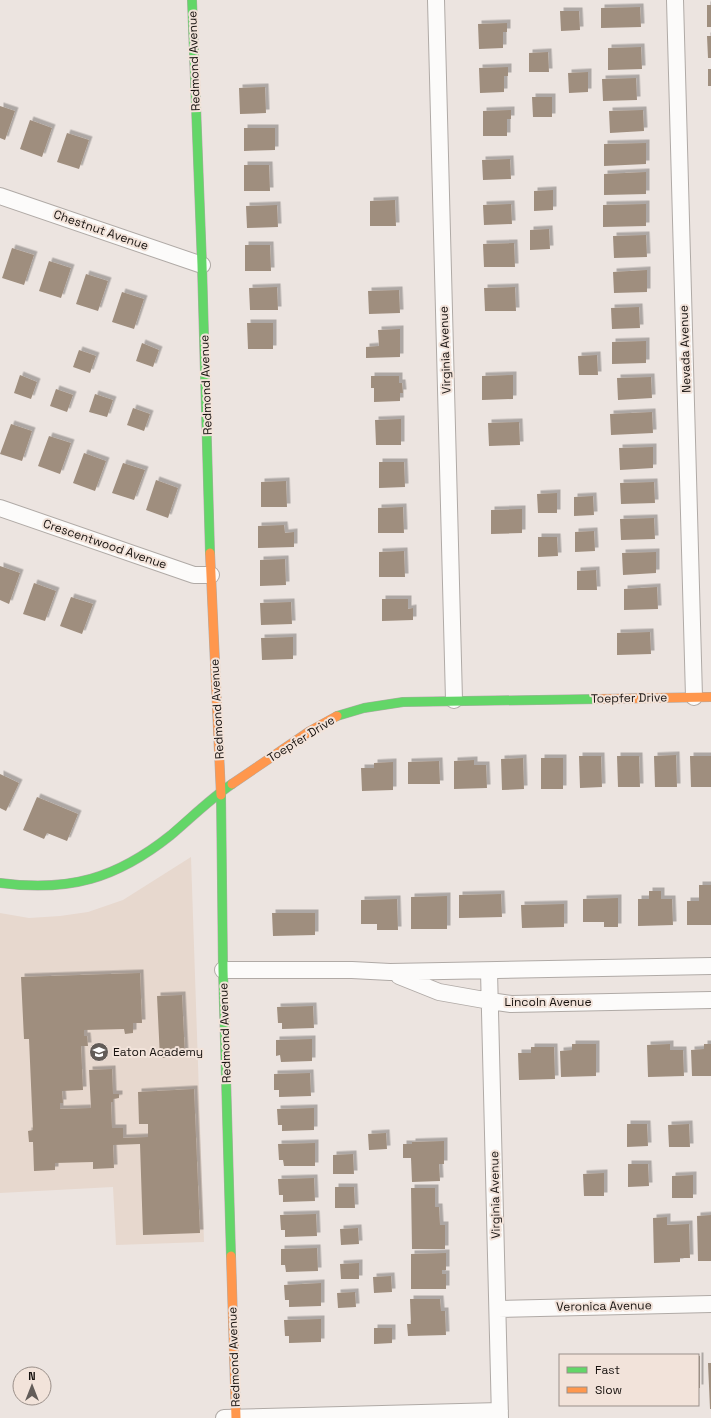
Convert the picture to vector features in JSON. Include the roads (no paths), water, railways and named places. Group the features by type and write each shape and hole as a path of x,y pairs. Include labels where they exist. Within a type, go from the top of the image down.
{"street":[{"name":"Redmond Avenue","path":"192,0 202,265 211,575 221,791 223,970 236,1418"},
{"name":"Virginia Avenue","path":"436,0 454,700"},
{"name":"Nevada Avenue","path":"675,0 694,698"},
{"name":"Chestnut Avenue","path":"0,196 202,265"},
{"name":"Crescentwood Avenue","path":"0,508 194,575 211,575"},
{"name":"Toepfer Drive","path":"0,883 21,886 51,887 69,885 110,873 126,865 164,840 221,791 299,738 341,714 373,705 454,700 711,697"},
{"name":"Lincoln Avenue","path":"223,970 352,970 390,972 711,966"},
{"name":"Virginia Avenue","path":"489,971 500,1415"},
{"name":"Lincoln Avenue","path":"390,972 439,992 490,1002 511,1004 711,1000"},
{"name":"Veronica Avenue","path":"498,1309 711,1304"},
{"path":"224,1418 500,1415"}],"place":[{"name":"Eaton Academy","path":"99,1052"}]}
